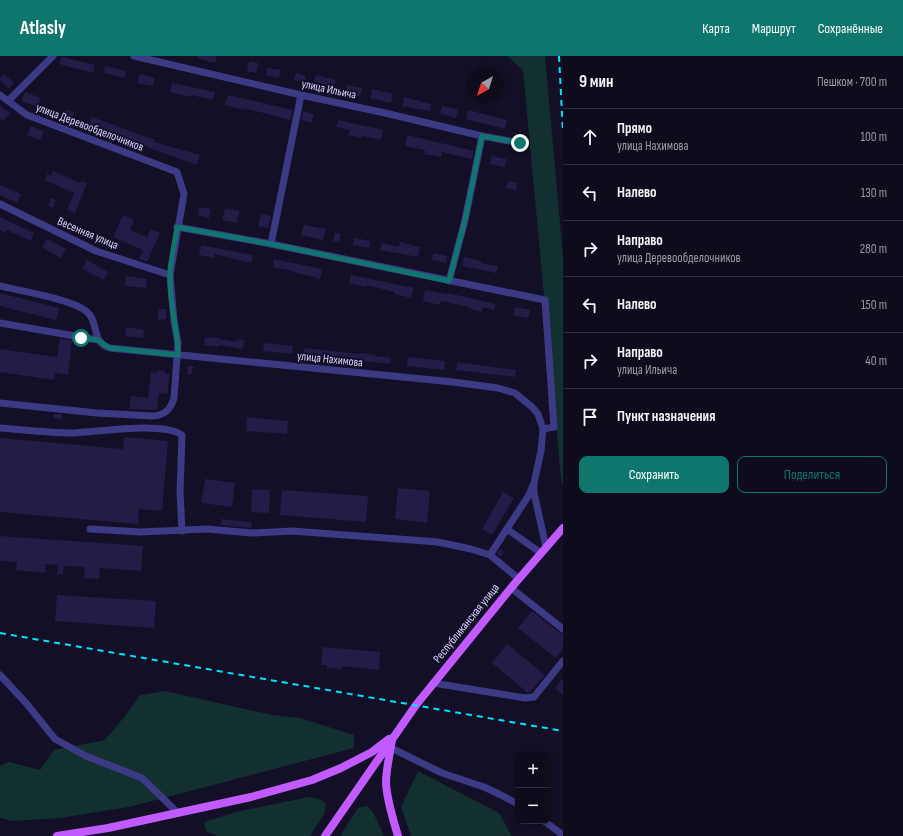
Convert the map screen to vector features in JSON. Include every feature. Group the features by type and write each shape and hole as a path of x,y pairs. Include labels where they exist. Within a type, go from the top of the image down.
{"main road":[{"name":"Республиканская улица","path":"325,836 393,737 433,683 519,578 563,528"},
{"path":"58,836 108,828 251,798 312,780 341,768 364,756 393,737"},
{"path":"393,737 386,783 392,818 398,836"}],"street":[{"path":"9,100 53,56"},
{"name":"улица Ильича","path":"134,56 301,95 385,112 482,136 520,143"},
{"name":"улица Деревообделочников","path":"0,95 27,114 177,172 184,194 177,227"},
{"path":"271,244 301,95"},
{"path":"449,281 465,220 482,136"},
{"name":"Весенняя улица","path":"0,204 96,251 170,275"},
{"path":"0,403 97,413 153,416 168,412 173,404 178,355 170,275 177,227 271,244 545,300 554,427 543,429"},
{"path":"0,286 60,300 80,307 89,314 98,340"},
{"name":"улица Нахимова","path":"0,323 98,340 110,348 498,388 515,393 538,414 543,429 541,451 534,483 535,498 544,550"},
{"path":"0,428 73,433 141,427 176,431 182,435 180,492 182,530"},
{"path":"490,555 529,495 534,483"},
{"path":"90,529 140,532 207,529 252,532 292,531 438,542 471,549 490,555 519,578"},
{"path":"507,529 544,550"},
{"path":"511,588 563,629"},
{"path":"433,683 525,698 534,697 563,661"},
{"path":"0,675 26,703 55,739 86,756 142,778 178,813"},
{"path":"391,748 442,773 471,782 515,802"},
{"path":"548,824 563,835"}],"green space":[{"path":"507,56 545,56 563,256 563,485 561,478 523,70"},
{"path":"165,691 272,715 300,718 354,735 354,748 129,807 60,818 12,821 0,818 0,766 9,762 40,770 54,750 105,740 140,695"},
{"path":"418,771 499,813 512,836 411,836 401,807"},
{"path":"309,797 319,799 326,804 324,814 310,836 217,836 206,831 204,822 240,811"},
{"path":"367,806 373,812 384,836 340,836 358,808"}],"building":[{"path":"198,56 217,56 215,63 197,58"},
{"path":"62,57 95,65 93,73 59,64"},
{"path":"249,61 258,63 256,73 247,71"},
{"path":"105,66 126,71 125,78 104,73"},
{"path":"267,68 281,70 279,78 266,75"},
{"path":"296,73 306,76 304,82 294,80"},
{"path":"4,74 14,83 9,89 0,80"},
{"path":"139,74 155,78 153,86 137,83"},
{"path":"316,75 336,80 333,90 313,85"},
{"path":"172,83 215,92 213,100 191,95 190,97 170,92"},
{"path":"347,85 362,88 360,96 345,93"},
{"path":"372,89 393,94 391,103 370,98"},
{"path":"25,92 41,98 38,107 21,101"},
{"path":"228,95 293,110 290,120 244,108 244,110 225,105"},
{"path":"404,97 431,104 430,111 402,106"},
{"path":"0,105 10,113 3,121 0,118"},
{"path":"442,106 458,109 456,118 440,114"},
{"path":"66,109 74,112 72,120 63,117"},
{"path":"468,110 507,120 505,129 466,119"},
{"path":"303,111 314,114 311,123 301,120"},
{"path":"92,117 155,140 154,142 200,155 197,165 89,126"},
{"path":"338,120 383,130 381,140 348,135 350,130 336,127"},
{"path":"31,126 44,131 40,140 27,135"},
{"path":"407,135 474,151 472,159 442,152 441,157 424,154 425,150 405,146"},
{"path":"492,156 506,159 505,167 490,164"},
{"path":"53,171 80,183 81,181 87,183 75,213 67,210 74,193 45,180 47,174 51,176"},
{"path":"508,181 517,183 516,190 506,188"},
{"path":"0,185 21,194 17,203 0,195"},
{"path":"51,198 56,200 53,208 48,206"},
{"path":"199,207 211,209 209,218 198,215"},
{"path":"225,208 240,211 237,223 222,220"},
{"path":"261,214 271,216 268,228 258,226"},
{"path":"123,215 134,220 130,230 147,237 151,229 160,233 147,262 139,259 143,250 113,237"},
{"path":"0,217 34,233 31,241 7,230 6,233 0,230"},
{"path":"304,225 326,229 323,240 301,235"},
{"path":"335,232 341,234 339,242 333,241"},
{"path":"354,238 371,241 369,248 353,245"},
{"path":"47,239 66,249 61,258 42,247"},
{"path":"400,242 420,247 418,257 380,250 382,243 399,247"},
{"path":"201,245 253,255 251,263 214,254 214,258 199,255"},
{"path":"433,253 447,256 446,263 432,260"},
{"path":"464,257 481,261 481,263 498,266 496,273 462,266"},
{"path":"274,259 322,269 320,279 293,272 294,271 273,267"},
{"path":"87,260 108,272 104,280 82,269"},
{"path":"351,275 414,288 411,298 395,294 395,292 366,285 365,287 349,283"},
{"path":"126,276 147,279 146,288 125,286"},
{"path":"425,290 448,293 496,304 494,310 483,307 482,312 468,308 469,307 441,301 440,305 423,301"},
{"path":"0,293 59,308 56,320 0,306"},
{"path":"515,307 530,310 528,318 513,315"},
{"path":"158,309 166,309 166,319 158,320"},
{"path":"126,327 144,330 143,338 125,336"},
{"path":"205,337 219,338 236,342 237,339 244,340 243,349 219,345 219,347 204,345"},
{"path":"60,338 72,341 68,375 55,373 54,380 0,372 0,349 57,357"},
{"path":"264,343 293,346 292,354 263,351"},
{"path":"304,348 360,353 391,358 390,364 303,355"},
{"path":"408,357 445,361 444,370 407,366"},
{"path":"457,362 516,370 515,377 456,370"},
{"path":"188,366 193,366 192,374 187,374"},
{"path":"157,370 165,371 165,374 170,374 167,394 159,393 157,410 129,409 131,396 148,398 151,372 156,373"},
{"path":"54,414 62,414 62,419 53,418"},
{"path":"247,417 288,421 287,434 246,431"},
{"path":"124,437 168,441 162,511 139,509 138,524 0,512 0,438 123,449"},
{"path":"205,479 235,483 232,507 201,503"},
{"path":"398,488 430,491 427,523 395,519"},
{"path":"252,489 270,490 269,513 251,512"},
{"path":"282,490 368,496 366,522 280,515"},
{"path":"503,492 514,498 492,535 482,529"},
{"path":"221,519 252,522 251,528 221,525"},
{"path":"0,536 143,546 141,571 100,568 99,579 84,578 85,567 64,566 63,575 57,574 58,565 45,564 45,573 16,570 17,562 0,561"},
{"path":"500,549 504,552 501,557 497,554"},
{"path":"57,595 156,601 154,628 55,621"},
{"path":"532,611 563,634 563,649 556,658 518,628"},
{"path":"507,644 545,675 528,693 492,663"},
{"path":"323,647 380,652 379,670 342,666 342,669 327,668 327,665 321,665"},
{"path":"563,678 563,695 555,688"}],"railway":[{"path":"559,56 563,133"},
{"path":"0,633 563,731"}],"route":[{"path":"81,338 98,340 110,348 178,355 170,275 177,227 271,244 449,281 465,220 482,136 520,143"}]}
